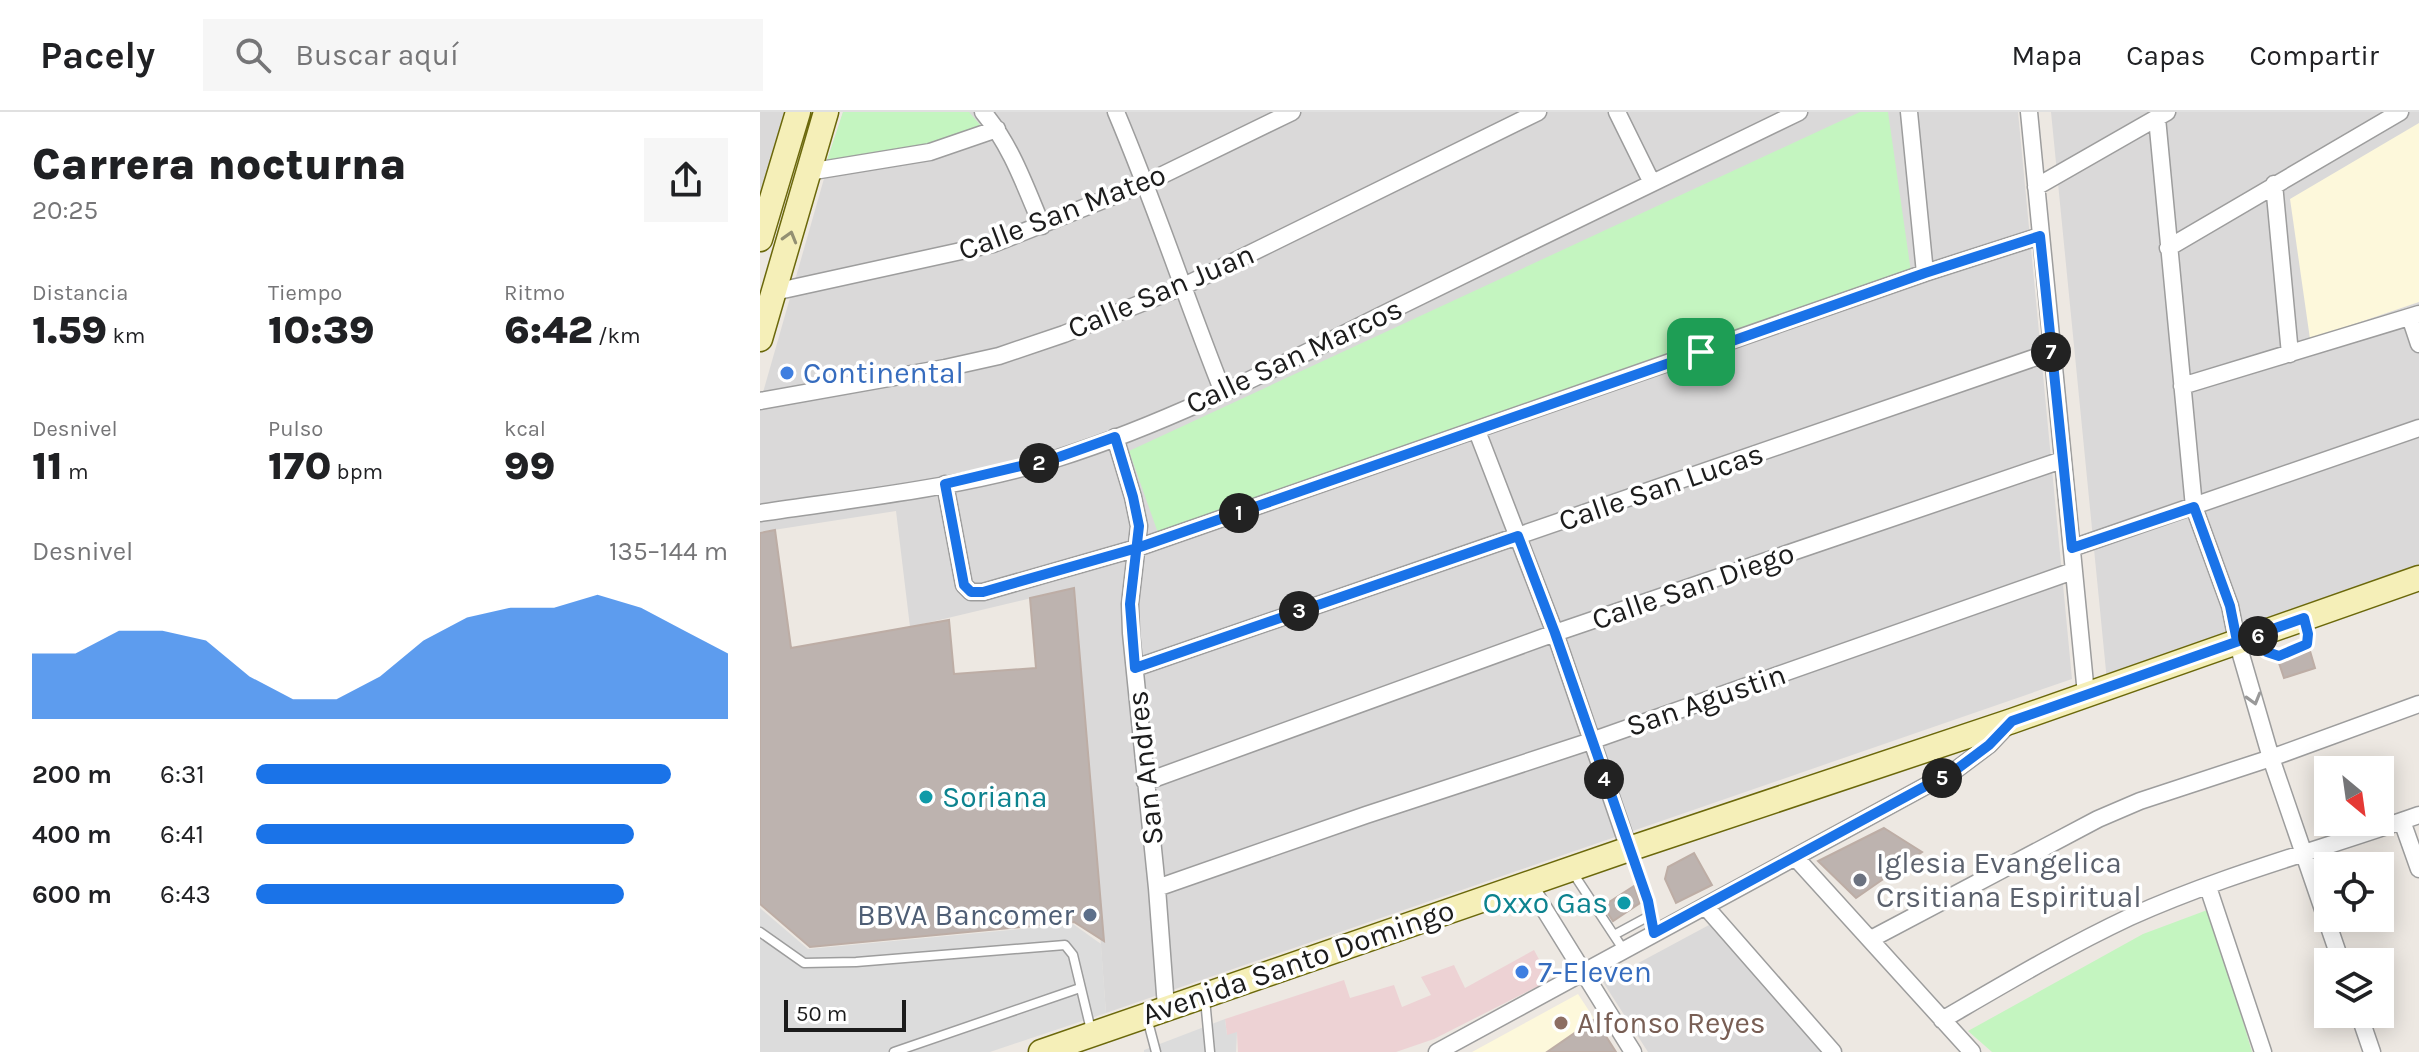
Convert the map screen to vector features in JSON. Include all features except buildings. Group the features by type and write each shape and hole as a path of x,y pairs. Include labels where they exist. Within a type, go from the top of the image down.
{"main road":[{"path":"760,239 798,112"},
{"path":"761,334 826,112"},
{"name":"Avenida Santo Domingo","path":"1041,1052 1528,883 2012,721 2419,578"}],"street":[{"path":"983,112 997,129 1042,226"},
{"path":"1116,112 1146,183 1223,392"},
{"name":"Calle San Mateo","path":"774,292 993,244 1146,183 1292,112"},
{"name":"Calle San Juan","path":"760,401 999,356 1064,334 1182,287 1538,112"},
{"path":"1617,112 1652,183"},
{"name":"Calle San Marcos","path":"760,513 945,484 1059,457 1115,437 1223,392 1799,112"},
{"path":"1909,112 1925,273"},
{"path":"2029,112 2086,694"},
{"path":"2168,248 2400,112"},
{"path":"2036,187 2162,115 2168,248 2194,507 2230,606 2247,637 2271,758 2336,948"},
{"path":"808,172 930,152 997,129"},
{"path":"2274,184 2290,354"},
{"path":"945,484 964,585 976,593 1137,548 1925,273 2040,236"},
{"path":"2182,386 2415,315 2419,344"},
{"name":"Calle San Lucas","path":"1135,668 2051,352"},
{"path":"2072,548 2419,428"},
{"path":"1477,431 1555,633 1629,849"},
{"name":"San Andres","path":"1115,437 1139,526 1130,604 1157,888 1156,1011"},
{"name":"Calle San Diego","path":"1145,782 1555,633 2062,460"},
{"name":"San Agustin","path":"1157,888 1591,741 2073,571"},
{"path":"1871,939 2098,819 2140,801 2271,758 2419,704"},
{"path":"1437,1052 1583,970 1619,942 1654,933 1957,769 1989,745 2012,721"},
{"path":"1942,1020 2132,916 2419,815"},
{"path":"2402,821 2419,869"},
{"path":"1795,857 1972,1052"},
{"path":"1528,883 1633,1052"},
{"path":"2208,887 2263,1052"},
{"path":"1705,906 1833,1052"},
{"path":"2364,1028 2372,1052"}],"lane":[{"path":"1629,849 1654,933"},
{"path":"1570,869 1619,942 1651,915"},
{"path":"760,932 804,963 856,962 1060,944 1069,948 1073,955 1092,1035"},
{"path":"894,1052 1080,988"},
{"path":"1205,994 1210,1052"},
{"path":"1156,1011 1156,1052"}],"shaded area":[{"path":"760,112 788,112 760,208"},
{"path":"843,112 2018,112 2072,679 1106,1013 1074,588 910,627 896,511 760,532 760,403"},
{"path":"2051,112 2419,112 2419,574 2107,681"},
{"path":"2419,123 2419,302 2310,339 2290,199"},
{"path":"760,908 808,949 1073,924 1101,944 1106,1013 990,1052 760,1052"},
{"path":"1709,925 1823,1052 1648,1052 1603,982"},
{"path":"1534,950 1550,980 1434,1039 1396,1052 1238,1052 1237,1033 1227,1036 1225,1019 1344,980 1350,998 1394,985 1402,1007 1431,995 1421,977 1454,965 1465,988"},
{"name":"Alfonso Reyes","path":"1578,994 1616,1052 1472,1052"},
{"path":"1225,1019 1227,1035 1237,1032 1236,1052 1144,1052 1144,1050"}],"green space":[{"path":"843,112 969,112 982,127 941,146 825,166"},
{"path":"1860,112 1888,112 1911,272 1158,533 1129,451"},
{"path":"2210,909 2252,1052 1992,1052 1968,1031 2143,934"}],"place":[{"name":"Continental","path":"787,373"},
{"name":"Soriana","path":"926,797"},
{"name":"Iglesia Evangelica Crsitiana Espiritual","path":"1860,880"},
{"name":"Oxxo Gas","path":"1624,903"},
{"name":"BBVA Bancomer","path":"1090,915"},
{"name":"7-Eleven","path":"1522,972"},
{"name":"Alfonso Reyes","path":"1561,1023"}],"route":[{"path":"1701,352 1137,548 983,592 971,592 964,585 945,484 1014,470 1115,437 1139,526 1137,548 1130,604 1135,668 1518,536 1648,901 1654,933 1957,769 1989,745 2012,721 2086,694 2237,641 2304,618 2307,644 2273,656 2267,652 2257,634 2237,641 2230,606 2194,507 2072,548 2040,236 1701,352"}]}
